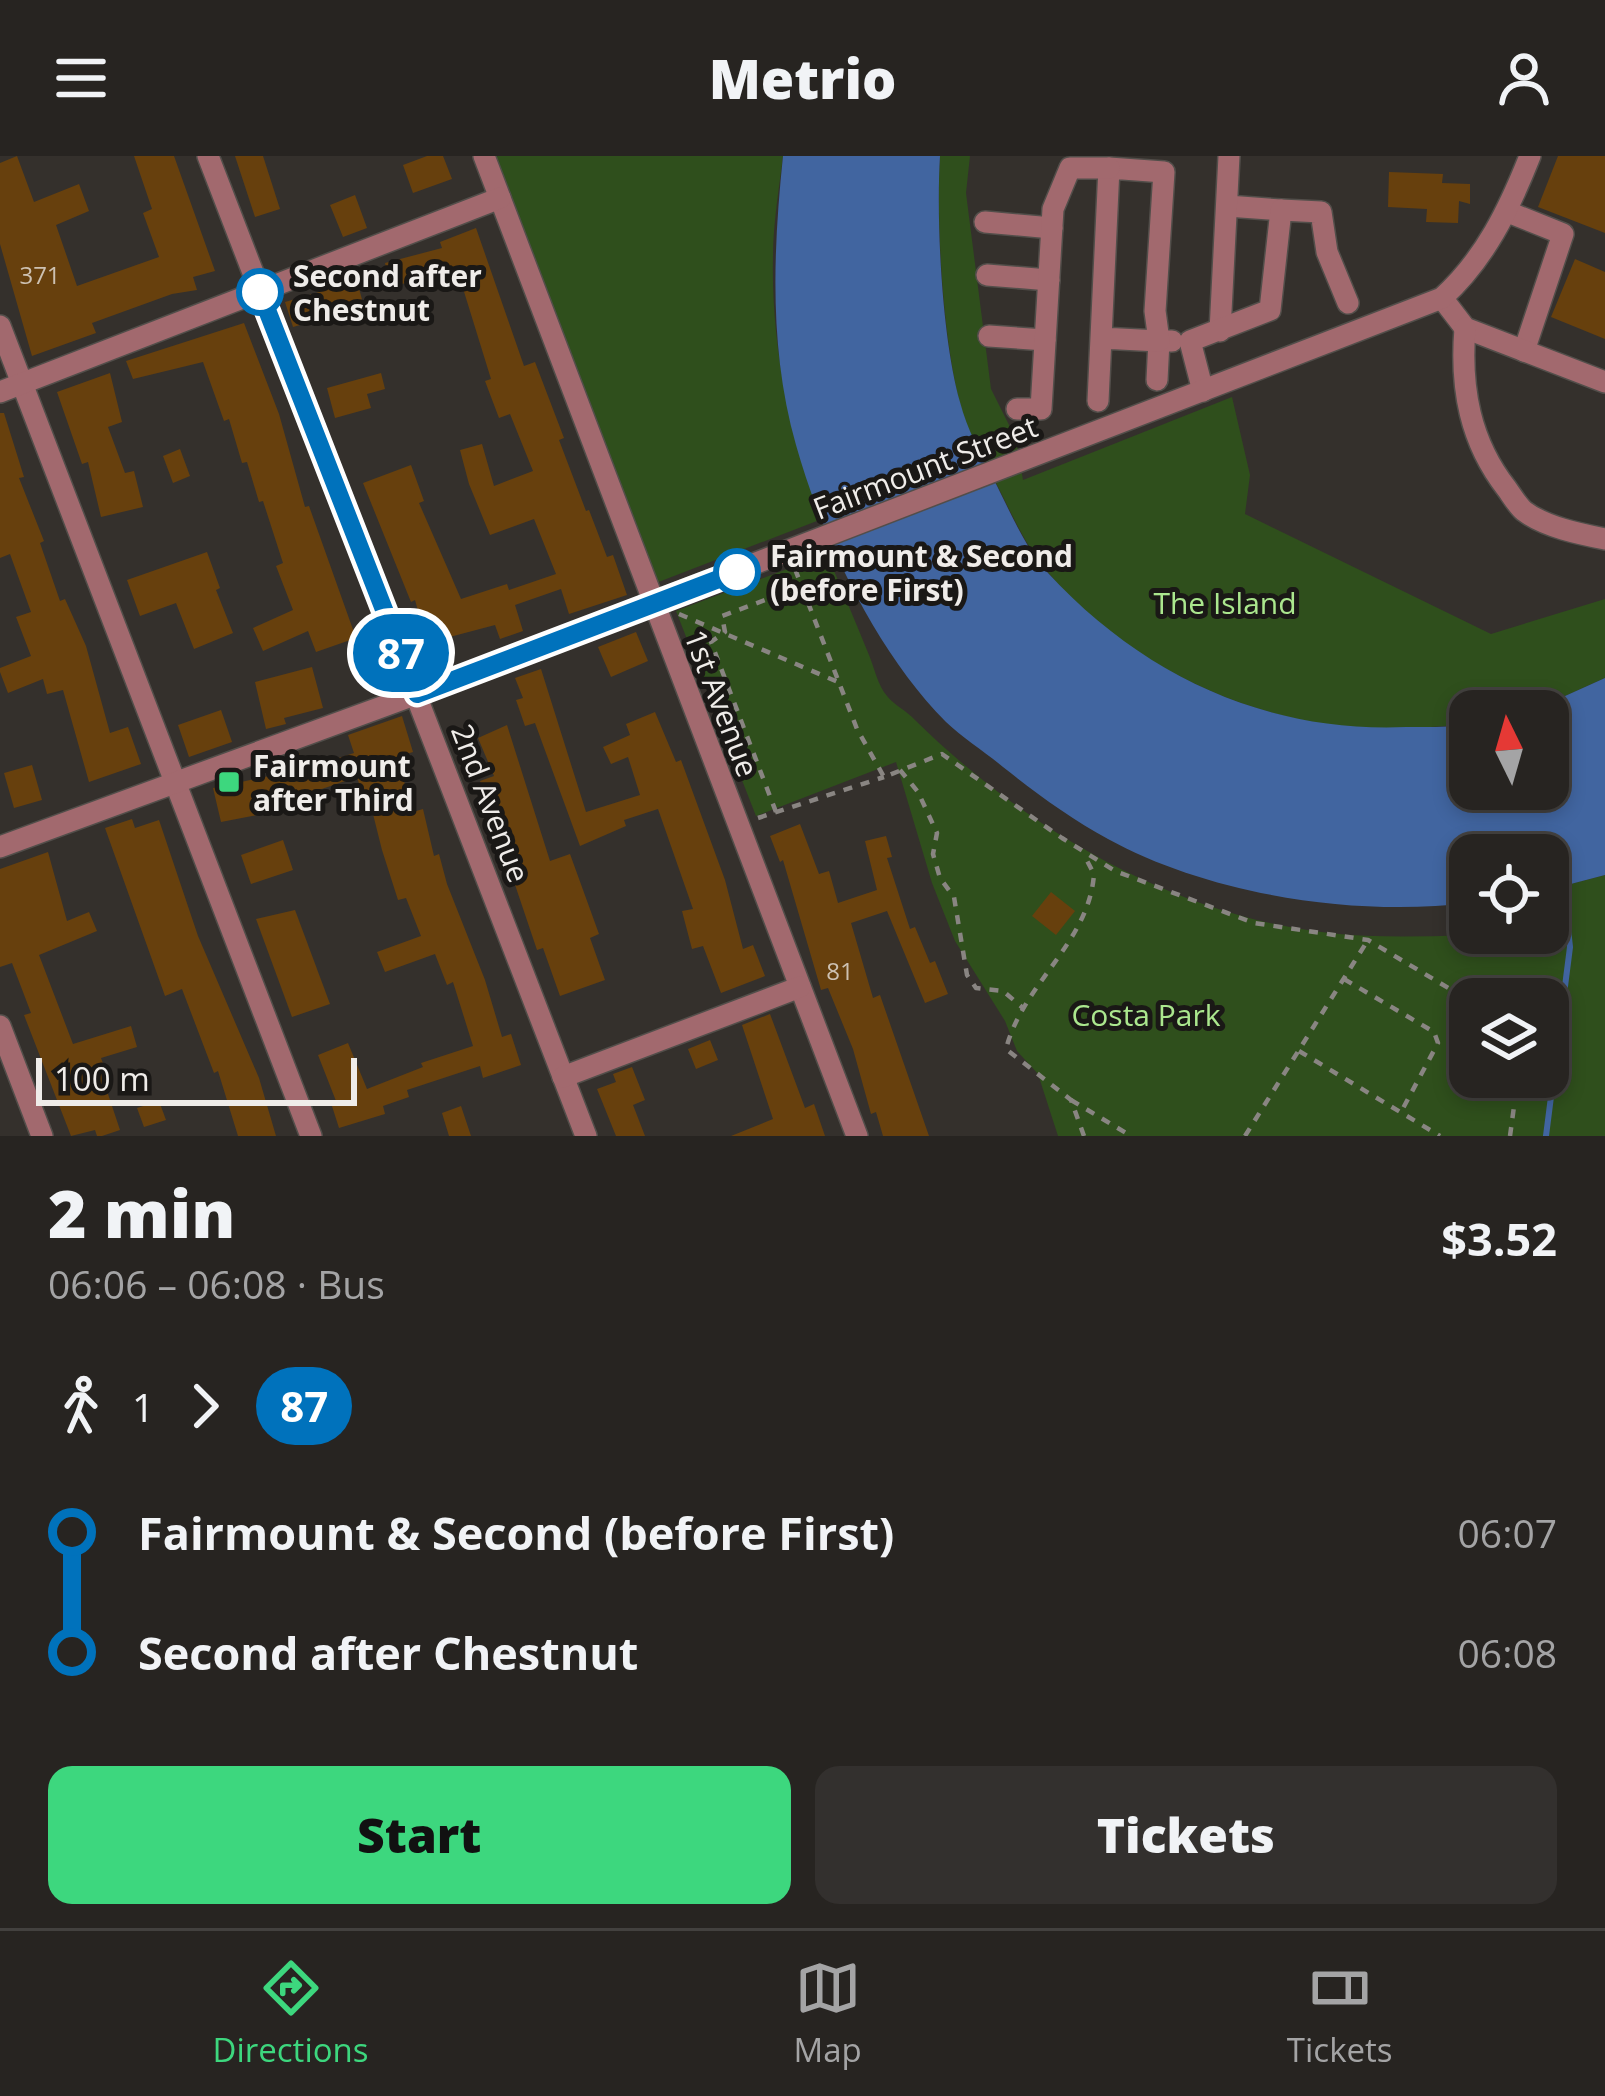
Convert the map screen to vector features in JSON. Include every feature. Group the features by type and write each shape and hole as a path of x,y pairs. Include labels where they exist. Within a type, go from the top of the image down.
{"street":[{"name":"2nd Avenue","path":"208,156 586,1136"},
{"name":"1st Avenue","path":"484,156 857,1136"},
{"path":"1220,331 1229,156"},
{"name":"Fairmount Street","path":"0,847 417,694 1442,298 1464,279 1508,212 1530,156"},
{"path":"1018,409 1041,409 1053,209 1070,168 1164,172 1155,311 1160,340 1157,380"},
{"path":"1098,401 1109,168"},
{"path":"0,392 500,198"},
{"path":"1227,206 1321,212 1327,252 1348,303"},
{"path":"1101,338 1190,341 1270,310 1282,210"},
{"path":"1508,212 1563,234 1524,351"},
{"path":"986,222 1052,228"},
{"path":"987,275 1049,280"},
{"path":"1442,298 1465,328 1605,382"},
{"path":"0,326 311,1136"},
{"path":"1465,328 1468,406 1478,446 1497,477 1524,511 1576,533 1605,539"},
{"path":"989,336 1045,340"},
{"path":"1190,341 1203,391"},
{"path":"563,1077 800,987"},
{"path":"0,1026 42,1136"}],"path":[{"path":"788,552 857,729 884,777"},
{"path":"725,632 722,616 802,586"},
{"path":"652,604 838,682"},
{"path":"725,632 711,642 776,812"},
{"path":"740,824 942,754 1115,871 1254,923 1368,940 1449,988"},
{"path":"900,770 918,792 937,833 933,854 940,878 953,897 967,975 976,988 1003,991 1023,1008"},
{"path":"1081,850 1094,874 1086,918 1012,1024 1006,1048 1071,1100 1131,1136"},
{"path":"1245,1136 1368,940"},
{"path":"1344,979 1434,1032 1438,1043 1401,1112"},
{"path":"1299,1051 1440,1136"},
{"path":"1510,1136 1515,1098"},
{"path":"1071,1100 1084,1136"}],"green space":[{"path":"478,156 783,156 773,245 775,324 792,423 822,519 643,588"},
{"name":"The Island","path":"940,156 970,156 966,193 991,389 1016,439 1023,480 1232,397 1250,475 1245,514 1491,634 1605,599 1605,678 1569,694 1569,690 1449,690 1449,726 1352,728 1295,719 1215,693 1176,675 1106,629 1038,560 966,422 945,312"},
{"name":"Costa Park","path":"827,554 879,682 893,702 1004,797 1053,831 1158,886 1271,923 1329,933 1449,936 1449,954 1569,954 1569,884 1605,875 1605,1136 1058,1136 1038,1074 1017,1051 1005,1021 955,941 932,883 896,762 756,816 676,611"}],"water":[{"path":"783,156 940,156 945,314 963,412 1018,527 1048,573 1124,641 1166,668 1256,708 1354,726 1449,726 1449,810 1569,810 1569,694 1605,678 1605,875 1569,884 1569,834 1449,834 1449,905 1332,904 1237,888 1191,875 1108,839 1054,805 953,728 921,694 875,629 837,555 807,481 781,373 777,228"}],"building":[{"path":"17,156 34,202 79,184 89,211 56,225 77,286 159,257 143,213 152,209 134,156 174,156 215,271 193,277 197,290 172,294 92,323 96,333 32,356 0,244 0,163"},
{"path":"235,156 263,156 280,209 255,217"},
{"path":"443,156 452,179 413,193 403,165"},
{"path":"1558,156 1605,156 1605,233 1538,207"},
{"path":"1389,172 1443,174 1442,183 1470,184 1470,204 1459,201 1458,223 1426,222 1427,209 1388,207"},
{"path":"355,195 367,228 343,237 330,205"},
{"path":"476,228 524,366 535,362 586,511 607,557 613,555 627,595 569,614 561,589 515,605 523,631 500,639 495,625 427,643 415,600 411,602 363,483 411,465 424,501 419,503 461,599 556,574 534,519 490,535 469,484 460,450 482,444 494,486 533,471 510,414 499,418 485,381 491,379 457,269 391,287 385,263 442,248 440,242"},
{"path":"1575,259 1605,272 1605,339 1551,317"},
{"path":"357,281 364,307 293,327 285,302"},
{"path":"244,323 279,414 305,507 309,506 356,638 316,652 308,631 263,651 253,628 293,610 276,566 283,563 263,501 259,502 247,462 242,463 229,419 224,421 203,362 133,379 126,361"},
{"path":"110,373 122,422 108,427 125,473 134,471 143,507 101,517 88,462 82,464 57,392"},
{"path":"381,373 385,389 367,394 371,408 335,418 327,388"},
{"path":"0,413 4,413 24,477 19,478 44,541 40,543 60,601 65,599 86,646 110,733 128,727 141,764 89,782 63,690 47,694 43,679 8,693 0,672 31,656 16,617 31,612 10,554 0,558"},
{"path":"180,449 190,476 173,483 163,456"},
{"path":"207,552 233,633 194,649 176,603 140,616 127,580"},
{"path":"636,632 648,661 611,677 598,647"},
{"path":"312,667 323,708 284,718 286,724 266,729 255,682"},
{"path":"541,669 586,812 640,795 628,757 611,764 603,747 630,735 626,724 655,712 676,762 681,760 725,880 743,949 753,945 765,976 721,993 703,946 692,949 682,911 693,909 658,809 624,820 626,826 580,846 535,723 525,726 516,700 523,698 515,678"},
{"path":"221,710 232,742 189,757 178,725"},
{"path":"402,716 413,752 397,757 413,812 423,809 434,856 439,854 502,1037 511,1034 521,1065 483,1078 480,1066 407,1090 409,1097 383,1106 385,1114 339,1128 331,1103 336,1101 318,1055 348,1043 367,1089 423,1067 421,1063 473,1046 453,982 447,985 435,954 385,972 377,952 421,936 406,898 398,900 372,810 379,808 374,790 362,793 357,777 266,808 267,813 221,822 213,788 278,774 274,762 299,753 305,769 354,753 348,735"},
{"path":"507,725 550,861 570,854 599,934 590,938 605,980 560,996 543,948 537,950 480,781 494,776 478,738"},
{"path":"32,765 42,800 14,808 4,773"},
{"path":"132,819 135,828 159,820 198,936 259,1078 276,1136 238,1136 218,1071 214,1073 182,989 165,996 105,828"},
{"path":"800,824 819,874 829,871 838,903 877,890 865,841 886,836 892,857 887,858 910,929 915,927 930,963 935,961 948,994 925,1003 887,911 851,923 873,998 880,995 929,1136 883,1136 876,1112 871,1114 853,1049 828,988 821,990 783,860 780,862 770,836"},
{"path":"283,840 293,870 251,884 241,855"},
{"path":"48,852 67,921 89,912 97,931 39,955 73,1044 131,1026 137,1047 101,1058 120,1130 102,1136 95,1130 71,1136 24,1015 31,1013 12,963 0,967 0,869"},
{"path":"1051,892 1075,911 1056,935 1032,916"},
{"path":"295,910 330,1004 292,1017 256,919"},
{"path":"770,1014 805,1108 814,1104 825,1136 731,1136 773,1119 742,1025"},
{"path":"710,1040 718,1060 696,1069 688,1049"},
{"path":"632,1067 645,1100 633,1105 645,1136 616,1136 597,1089 616,1082 613,1074"},
{"path":"159,1101 166,1120 144,1127 137,1108"},
{"path":"461,1106 471,1136 449,1136 442,1113"}],"waterway":[{"path":"1546,1136 1569,938"}],"bus line":[{"name":"87","path":"260,292 417,694 737,572"}],"place":[{"name":"Second after Chestnut","path":"260,292"},
{"name":"Fairmount & Second (before First)","path":"737,572"},
{"name":"Fairmount after Third","path":"229,782"}]}
